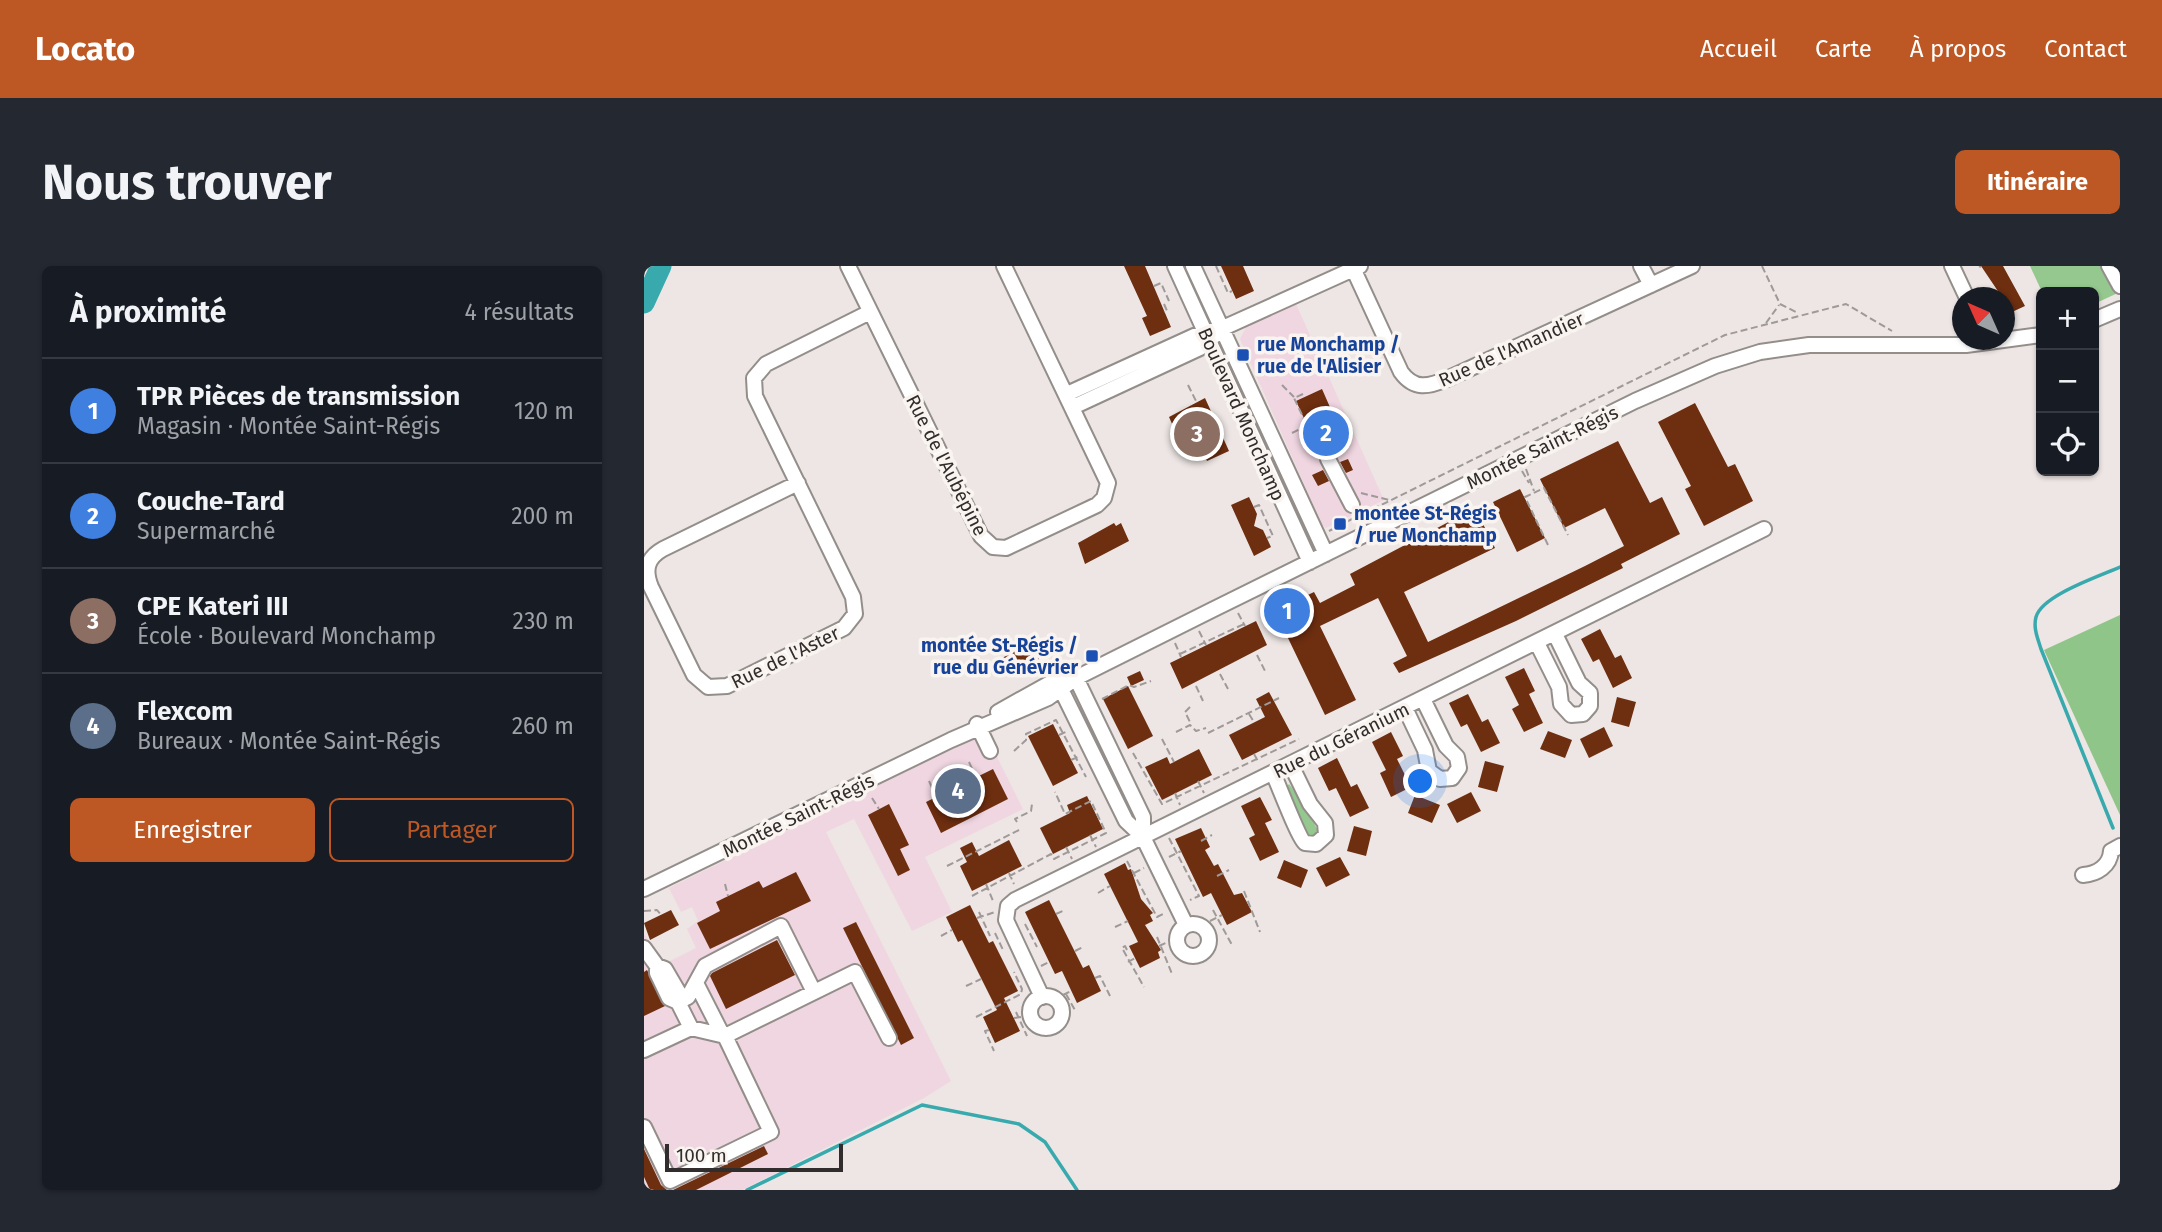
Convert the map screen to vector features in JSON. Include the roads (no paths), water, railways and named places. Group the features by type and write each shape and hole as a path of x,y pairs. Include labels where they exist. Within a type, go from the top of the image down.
{"street":[{"name":"Rue de l'Aubépine","path":"848,266 981,536 993,547 1013,545 1097,505 1104,498 1106,476 1004,266"},
{"name":"Boulevard Monchamp","path":"1175,266 1310,562"},
{"name":"Boulevard Monchamp","path":"1193,266 1326,554"},
{"path":"1642,266 1651,285"},
{"name":"Rue de l'Amandier","path":"1355,267 1397,363 1407,379 1416,386 1438,382 1692,266"},
{"path":"1952,266 1962,287"},
{"path":"2109,266 2120,286"},
{"path":"1070,401 1200,348 1207,336 1355,267"},
{"path":"2099,318 2120,309"},
{"name":"Rue de l'Aster","path":"798,483 663,549 649,561 646,572 651,587 694,675 708,687 727,686 844,628 853,619 856,609 853,597 798,483 757,401 753,391 754,378 766,364 870,312"},
{"name":"Montée Saint-Régis","path":"2015,338 2036,336"},
{"name":"Montée Saint-Régis","path":"644,889 951,740 1026,695 1059,686 1076,678 1654,391 1732,359 1774,349 1825,344 1952,342"},
{"path":"1332,457 1352,506"},
{"name":"Rue du Géranium","path":"1042,997 1007,923 1008,906 1015,900 1143,837 1267,770 1405,708 1763,529"},
{"path":"1537,643 1559,687 1563,707 1571,715 1583,714 1590,706 1590,693 1579,683 1555,634"},
{"path":"1076,678 1143,817 1143,837"},
{"path":"1059,686 1126,821 1143,837 1186,925"},
{"path":"1405,708 1425,750 1429,771 1440,779 1452,778 1459,768 1459,760 1446,746 1423,699"},
{"path":"978,726 990,751"},
{"path":"1267,770 1295,819 1297,836 1304,844 1316,844 1326,835 1326,826 1310,804 1288,760"},
{"path":"2082,874 2092,874 2103,867 2109,860 2111,850 2119,847"},
{"path":"678,1002 688,997 705,966 771,926 781,926 814,992"},
{"path":"644,948 657,966 657,972 669,998 678,1002 691,1028"},
{"path":"644,1050 691,1028 724,1036 855,972 889,1038"},
{"path":"644,1127 670,1181 771,1132 696,983"}],"waterway":[{"path":"644,303 661,266"},
{"path":"2113,828 2041,649 2035,625 2036,617 2049,601 2073,587 2120,567"},
{"path":"747,1190 922,1105 1019,1124 1045,1142 1077,1190"}],"place":[{"name":"rue Monchamp / rue de l'Alisier","path":"1243,355"},
{"name":"Couche-Tard","path":"1326,433"},
{"name":"CPE Kateri III","path":"1197,434"},
{"name":"montée St-Régis / rue Monchamp","path":"1340,524"},
{"name":"TPR Pièces de transmission","path":"1287,611"},
{"name":"montée St-Régis / rue du Génévrier","path":"1092,656"},
{"name":"Flexcom","path":"958,791"}]}
